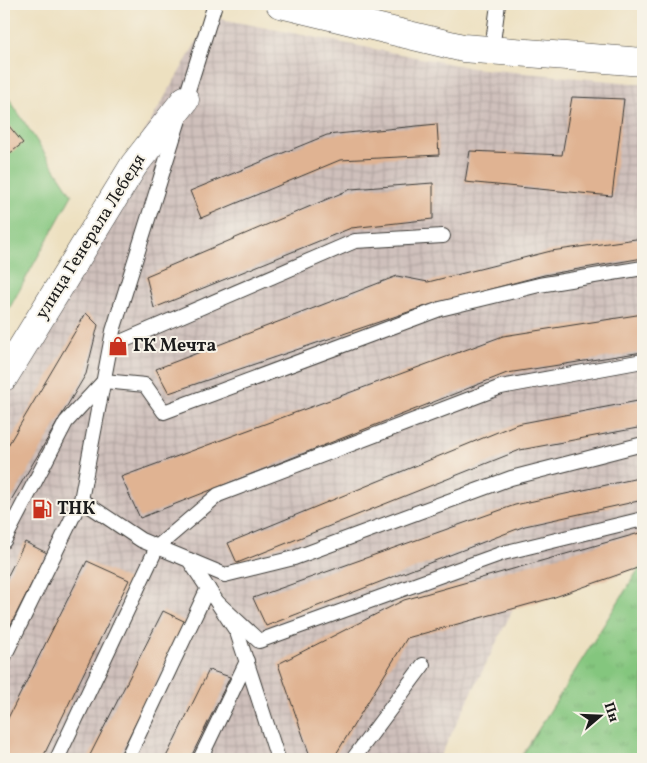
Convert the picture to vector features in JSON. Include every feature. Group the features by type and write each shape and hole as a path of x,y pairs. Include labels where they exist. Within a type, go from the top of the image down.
{"street":[{"path":"280,4 463,48 643,62"},
{"name":"улица Генерала Лебедя","path":"4,377 134,165 185,100"}],"lane":[{"path":"4,657 81,500 114,331 215,4"},
{"path":"492,50 498,4"},
{"path":"111,346 354,241 443,236"},
{"path":"104,381 145,385 164,412 440,309 539,285 643,268"},
{"path":"57,759 157,547 218,494 501,387 643,361"},
{"path":"4,542 66,422 104,381"},
{"path":"81,500 140,540 225,575 294,558 512,478 643,444"},
{"path":"218,603 259,641 503,553 643,519"},
{"path":"188,560 237,632 274,756"},
{"path":"127,759 208,588"},
{"path":"200,759 247,661"},
{"path":"352,759 423,665"}],"shaded area":[{"name":"ГК Мечта","path":"211,17 472,68 643,84 643,552 522,591 439,759 4,759 4,375"}],"green space":[{"path":"4,91 72,195 4,318"},
{"path":"643,562 643,759 520,759"}],"building":[{"path":"572,97 624,99 612,196 465,182 470,151 562,155"},
{"path":"4,120 23,143 4,158"},
{"path":"437,124 439,155 340,160 201,218 190,191 327,135"},
{"path":"433,183 433,219 351,228 154,308 146,276 351,189"},
{"path":"643,238 643,258 544,275 426,306 169,393 156,369 397,276 428,282 551,251"},
{"path":"86,313 98,325 86,374 4,512 4,452"},
{"path":"643,314 643,352 507,373 140,518 121,477 503,336"},
{"path":"643,400 643,427 520,450 237,563 228,543 517,424"},
{"path":"643,477 643,500 525,526 266,626 253,598 515,505"},
{"path":"643,532 643,566 552,598 407,638 333,759 311,759 278,664 404,600"},
{"path":"25,542 47,553 4,638 4,583"},
{"path":"87,561 129,580 42,759 4,759 4,726"},
{"path":"163,611 186,622 118,759 88,759"},
{"path":"209,670 230,677 190,759 165,759"}],"place":[{"name":"ГК Мечта","path":"118,346"},
{"name":"ТНК","path":"42,509"}]}
